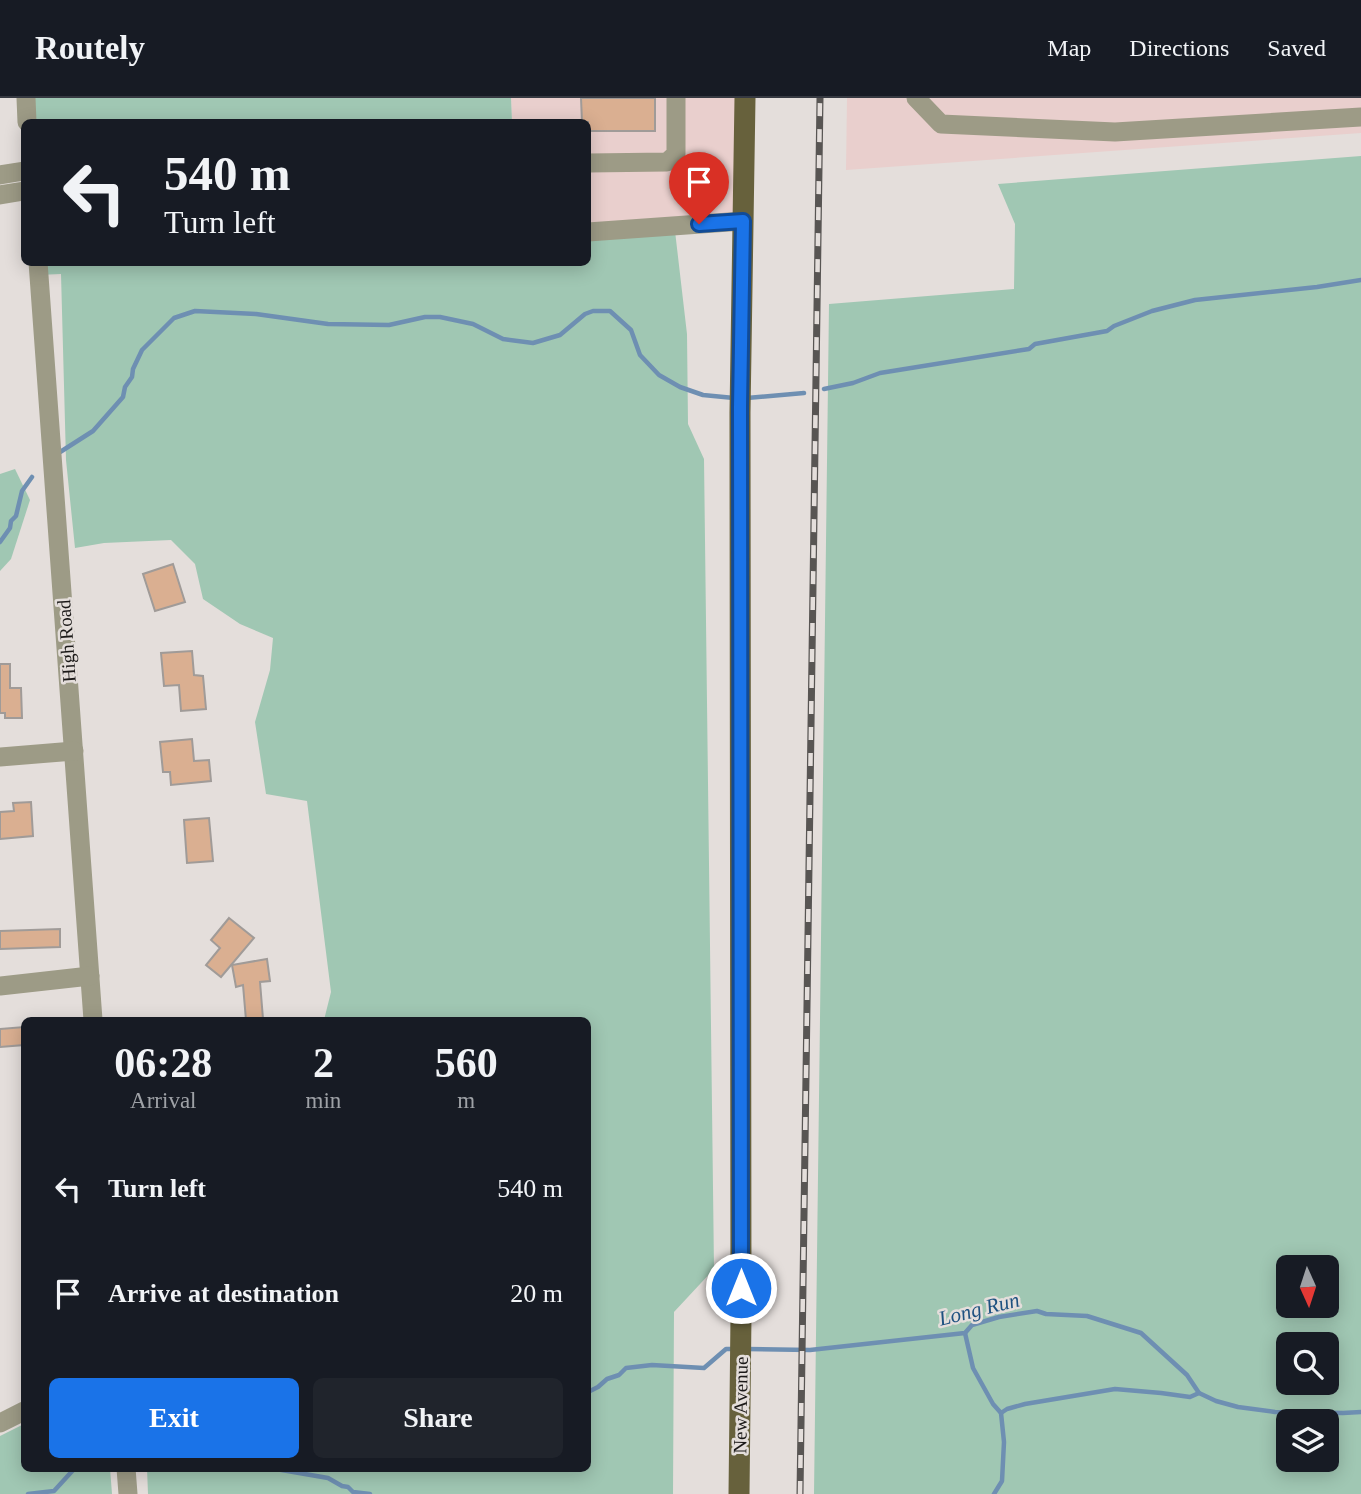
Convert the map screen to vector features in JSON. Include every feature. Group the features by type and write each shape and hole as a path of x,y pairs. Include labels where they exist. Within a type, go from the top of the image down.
{"main road":[{"name":"New Avenue","path":"739,1494 740,398 745,98"}],"street":[{"path":"26,98 27,119"},
{"path":"591,163 667,162 676,154 676,98"},
{"path":"916,98 941,124 1115,132 1361,117"},
{"path":"0,175 21,172"},
{"path":"0,195 21,192"},
{"path":"591,232 743,221"},
{"name":"High Road","path":"38,266 93,1017"},
{"path":"0,757 74,751"},
{"path":"0,986 90,976"},
{"path":"0,1423 21,1412"}],"shaded area":[{"path":"511,98 737,98 735,227 591,238 591,119 512,119"},
{"path":"847,98 1361,98 1361,133 846,170"}],"green space":[{"path":"26,98 511,98 512,119 28,119"},
{"path":"1361,156 1361,1494 814,1494 829,304 1014,289 1015,224 998,184"},
{"path":"675,231 687,334 688,424 704,459 714,1269 674,1312 673,1494 148,1494 147,1472 591,1472 591,1017 325,1017 331,992 307,801 266,794 255,722 270,670 273,638 240,624 203,599 195,564 171,540 104,543 75,548 66,460 61,274 38,275 38,266 591,266 591,237"},
{"path":"15,469 30,500 11,559 0,571 0,474"},
{"path":"21,1426 21,1472 110,1472 112,1494 0,1494 0,1436"}],"building":[{"path":"581,98 655,98 655,131 591,131 591,119 582,119"},
{"path":"173,564 185,602 155,611 143,574"},
{"path":"192,651 194,675 203,676 206,709 181,711 179,685 164,686 161,653"},
{"path":"0,664 10,664 10,688 21,688 22,718 5,718 5,713 0,713"},
{"path":"192,739 194,761 209,760 211,781 171,785 170,772 163,772 160,742"},
{"path":"31,802 33,836 0,839 0,812 14,811 13,803"},
{"path":"209,818 213,861 187,863 184,820"},
{"path":"229,918 254,938 221,977 206,965 220,948 211,940"},
{"path":"60,929 60,947 0,949 0,931"},
{"path":"267,959 270,981 260,982 263,1017 246,1017 243,985 236,987 232,965"},
{"path":"21,1027 21,1045 0,1047 0,1029"}],"waterway":[{"path":"824,389 853,383 880,373 1029,349 1035,344 1107,331 1152,311 1195,300 1361,280"},
{"path":"57,454 93,431 123,397 142,350 174,318 195,311 256,314 328,324 389,325 425,317 440,317 473,324 503,339 533,343 560,335 585,314 610,311 631,330 640,355 659,375 680,387 703,395 734,398"},
{"path":"747,398 804,393"},
{"path":"0,542 16,516 22,491 32,477"},
{"name":"Long Run","path":"746,1349 810,1350 965,1333 972,1325 999,1317 1037,1311 1087,1316 1141,1333 1187,1375 1199,1393 1216,1401 1275,1412 1361,1412"},
{"path":"965,1333 973,1368 1001,1413 1004,1442 1002,1481 994,1494"},
{"name":"Long Run","path":"591,1390 607,1379 619,1375 626,1368 652,1365 704,1368 726,1349 734,1349"},
{"path":"1001,1413 1025,1404 1115,1389 1190,1397 1199,1393"},
{"name":"Long Run","path":"28,1494 54,1491 71,1472"},
{"path":"293,1472 328,1478 353,1492 370,1494"}],"railway":[{"path":"800,1494 820,98"}],"route":[{"path":"699,224 743,221 740,407 741,1288"}]}
